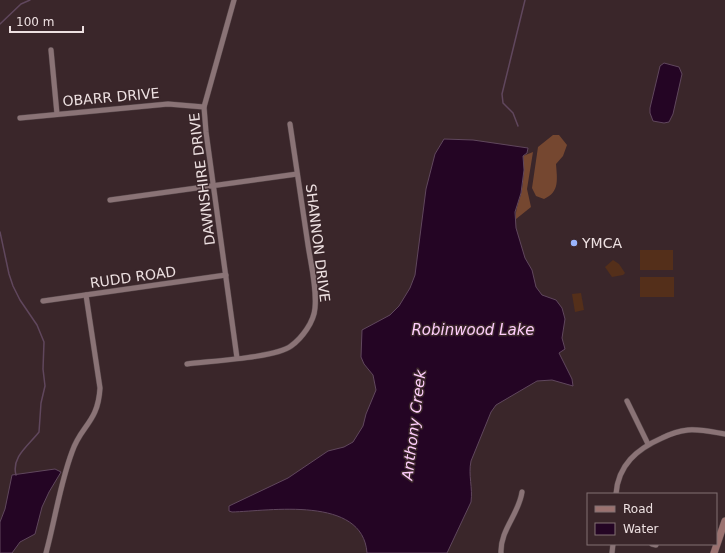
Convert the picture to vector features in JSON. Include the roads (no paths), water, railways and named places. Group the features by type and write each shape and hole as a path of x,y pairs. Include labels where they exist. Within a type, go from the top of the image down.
{"main road":[{"path":"717,544 725,521"}],"street":[{"name":"DAWNSHIRE DRIVE","path":"234,0 204,107 213,186 237,358"},
{"path":"51,50 58,114"},
{"name":"OBARR DRIVE","path":"20,118 168,104 204,107"},
{"name":"SHANNON DRIVE","path":"187,364 277,352 291,347 306,330 313,316 315,301 290,124"},
{"path":"110,200 297,174"},
{"name":"RUDD ROAD","path":"43,301 226,275"},
{"path":"46,553 72,452 79,437 95,414 99,398 100,388 86,295"},
{"path":"627,401 648,444"},
{"path":"616,493 619,478 626,463 635,453 648,444 685,430 725,434"},
{"path":"501,553 504,535 520,504 522,492"}],"water":[{"path":"664,63 679,67 682,74 673,114 669,122 664,123 653,121 650,108 660,66"},
{"name":"Robinwood Lake","path":"444,139 473,140 528,148 527,153 523,156 524,170 521,193 515,212 516,228 525,258 532,270 536,287 542,295 556,300 562,308 565,319 562,338 565,349 559,353 572,379 573,386 552,380 537,381 496,405 491,412 471,461 471,502 447,553 367,553 362,535 349,522 332,514 312,510 290,509 229,511 229,506 288,478 328,451 344,447 353,442 363,426 366,414 376,390 373,375 364,364 361,357 362,330 390,315 399,306 410,288 415,275 426,189 435,154"},
{"path":"55,469 61,472 42,507 35,534 20,542 12,553 0,553 0,522 5,509 12,475"}],"waterway":[{"path":"0,24 21,4 30,0"},
{"name":"Anthony Creek","path":"518,126 513,113 503,103 502,94 525,0"},
{"path":"0,232 13,286 20,300 37,325 44,342 43,369 45,386 41,403 39,432 18,457 15,469 16,475"}],"place":[{"name":"YMCA","path":"574,243"}]}
